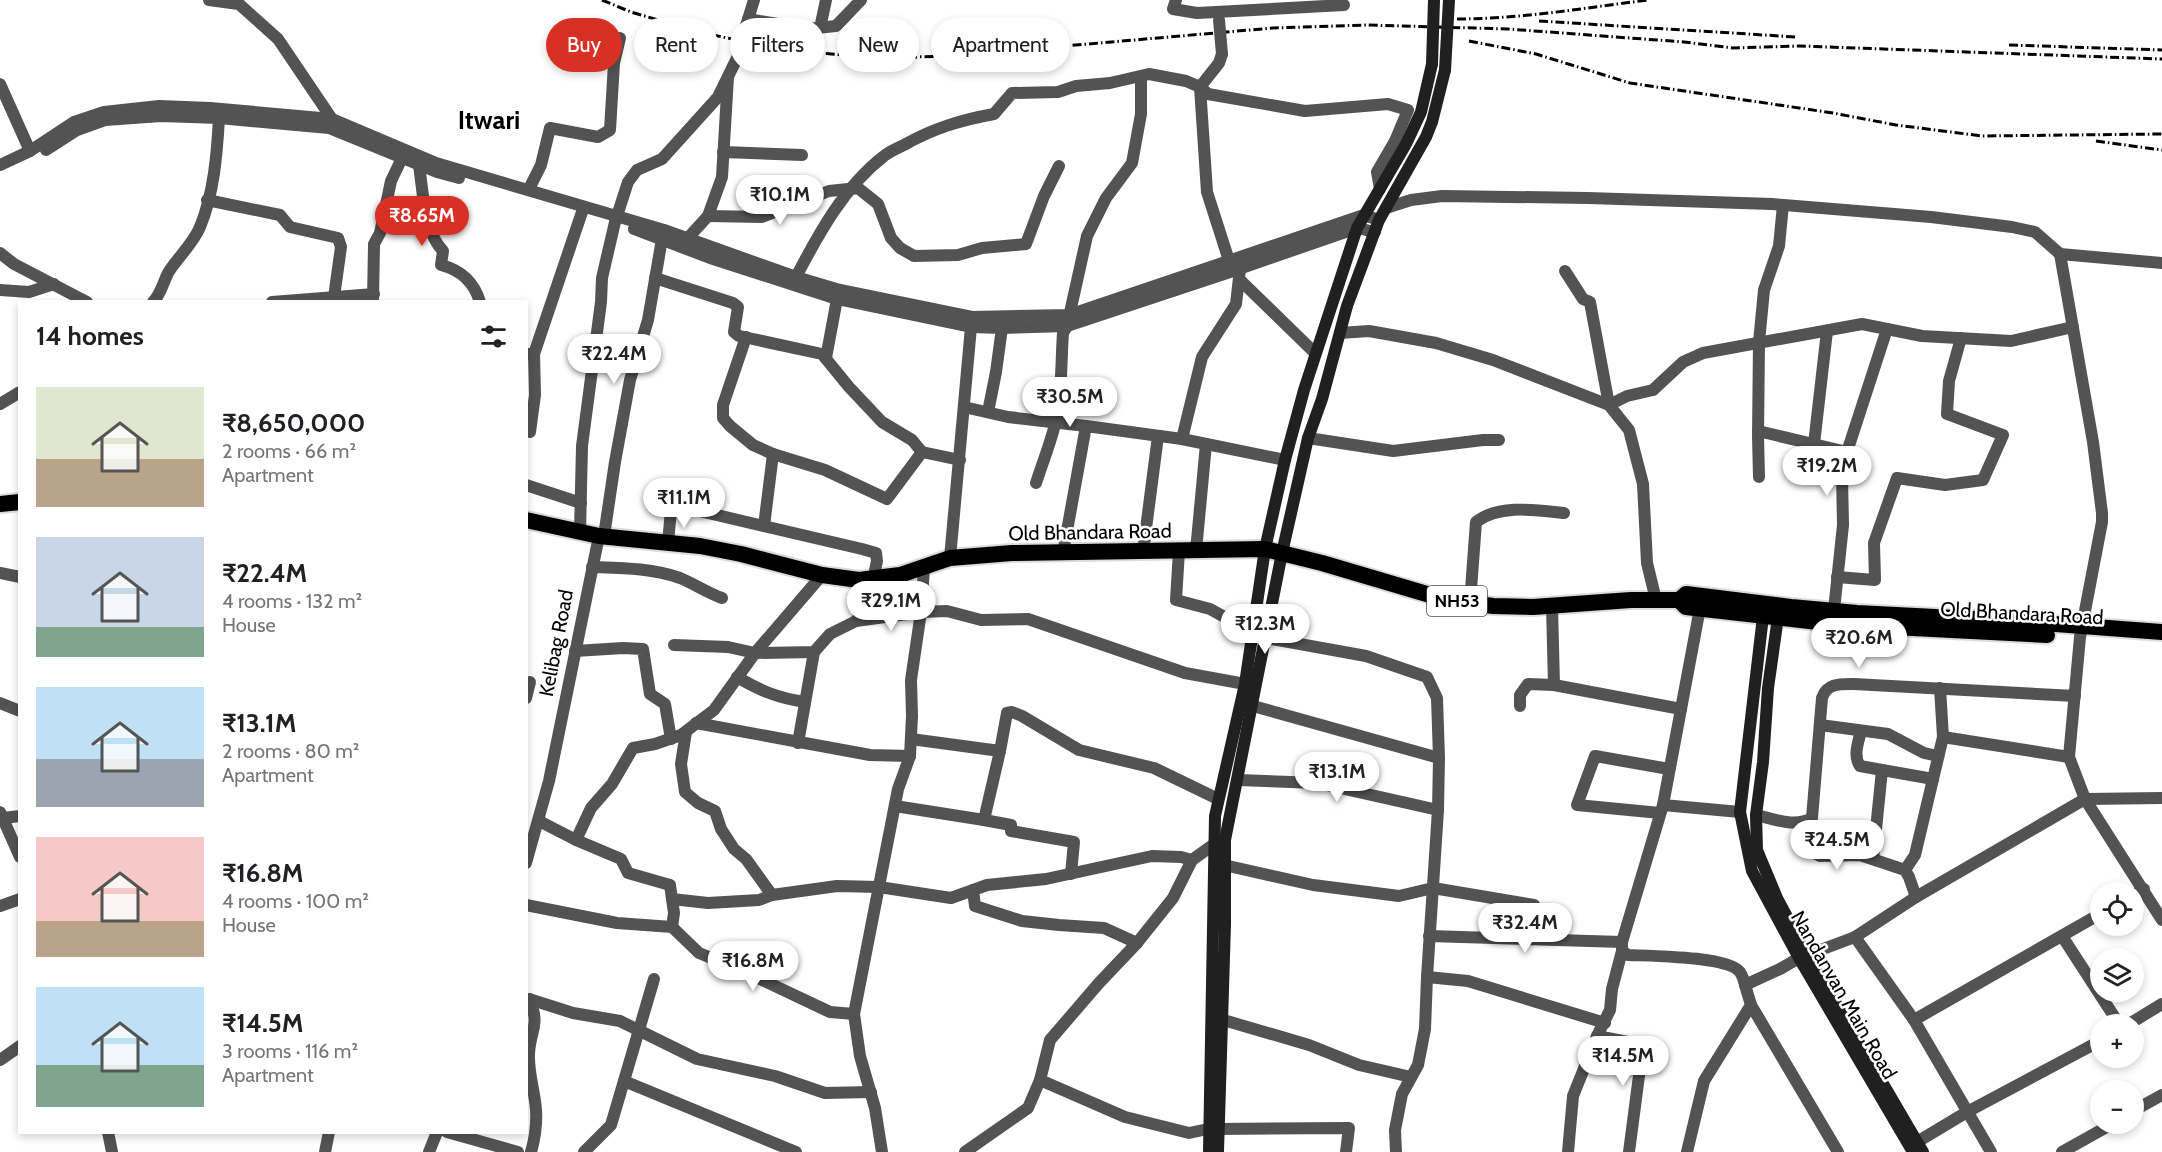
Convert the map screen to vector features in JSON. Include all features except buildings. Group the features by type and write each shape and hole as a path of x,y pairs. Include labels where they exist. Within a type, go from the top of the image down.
{"highway":[{"path":"0,504 18,502"},
{"name":"Old Bhandara Road","path":"528,520 601,536 741,554 822,575 859,580 900,575 950,558 1012,553 1265,549 1322,563 1447,600 1493,606 1552,606 1656,600"},
{"name":"NH53","path":"1656,600 1679,600 1686,607 1701,602"},
{"name":"Old Bhandara Road","path":"1701,602 1771,610 1835,624 2081,632 2162,642"},
{"name":"NH53","path":"1771,610 1834,610 2081,632 2162,632"}],"main road":[{"path":"1209,1152 1213,1129 1225,924 1224,864 1219,843 1238,780 1282,553 1308,438 1322,399 1347,306 1379,220 1426,137 1432,122 1445,70 1448,0"},
{"path":"1218,1152 1213,1129 1218,799 1245,684 1265,549 1285,460 1316,353 1357,228 1406,144 1421,112 1432,64 1434,2"},
{"path":"1771,610 1763,762 1756,815 1757,850 1803,956 1918,1149"},
{"name":"Nandanvan Main Road","path":"1771,610 1740,812 1752,871 1803,956"}],"street":[{"path":"209,0 239,2 278,39 330,124 402,158 419,160"},
{"path":"748,18 754,0"},
{"path":"822,18 826,0"},
{"path":"825,27 836,26 861,0"},
{"path":"1176,0 1173,9 1197,13 1219,10 1344,5"},
{"path":"1434,2 1448,0"},
{"path":"1182,438 1202,357 1236,304 1235,268 1207,192 1200,87 1219,63 1222,54 1219,10"},
{"path":"528,193 541,165 550,128 598,137 610,130 613,72"},
{"path":"580,532 582,446 601,302 602,278 616,219 628,182 637,170 662,159 717,97 730,72"},
{"path":"796,277 822,226 849,191 885,155 931,130 994,114 1012,93 1058,92 1076,86 1110,83 1149,74 1186,81 1200,87 1208,94 1305,111 1388,104 1408,110 1395,141 1377,172 1380,189"},
{"path":"685,244 708,216 722,177 728,76"},
{"path":"1036,483 1048,453 1055,424 1060,395 1063,333 1087,236 1106,198 1132,163 1141,114 1141,76"},
{"path":"0,84 3,97 32,154"},
{"path":"158,300 168,274 200,228 216,157 219,113"},
{"path":"0,174 77,130 105,120 219,113 330,124 419,160 437,172 494,184 616,219 838,295 971,322 1068,320 1357,228 1375,232"},
{"path":"723,152 802,155"},
{"path":"0,165 32,154"},
{"path":"297,300 334,297 373,298 374,244 380,233 391,181 402,158"},
{"path":"419,160 425,210 436,244 443,251 441,265 452,268 471,282 479,300"},
{"path":"708,216 762,217 829,191 849,191 858,188 878,204 891,238 900,248 914,256 958,255 982,248 1026,244 1044,196 1059,166"},
{"path":"1386,208 1412,200 1442,196 1588,198 1783,205 1931,217 2012,227 2035,232 2060,254 2162,263"},
{"path":"207,200 280,215 290,227 338,238 340,247 334,297"},
{"path":"1759,477 1759,342 1764,290 1779,246 1783,205"},
{"path":"530,432 535,395 530,354 582,209"},
{"path":"1235,268 1364,214 1379,220"},
{"name":"Kelibag Road","path":"528,856 549,781 592,567 601,536 630,381 648,320 663,235"},
{"path":"685,244 796,277 838,295"},
{"path":"0,253 14,264 83,300"},
{"path":"2060,254 2103,513 2081,632 2069,757 2085,798 2132,882"},
{"path":"1235,268 1316,353"},
{"path":"1564,271 1583,299 1590,302 1609,405 1629,430 1643,484 1647,563 1656,600"},
{"path":"656,278 733,303 738,307 734,332 746,337 822,354 882,422 912,440 922,452 960,460"},
{"path":"0,290 29,292 54,284"},
{"path":"826,358 838,295"},
{"path":"950,558 971,322"},
{"path":"987,412 996,372 1002,322"},
{"path":"1340,333 1369,331 1436,344 1493,360 1609,405 1627,396 1653,390 1683,362 1703,353 1862,324 1923,336 2011,341 2073,327"},
{"path":"1834,610 1843,525 1842,476 1847,452 1887,329"},
{"path":"1814,444 1827,331"},
{"path":"746,337 723,405 723,418 753,444 773,454 793,458 825,470 887,499 922,452"},
{"path":"1837,577 1875,580 1874,543 1897,478 1945,485 1983,480 2003,435 1947,414 1949,381 1961,338"},
{"path":"0,404 18,393"},
{"path":"964,407 1055,424 1182,438 1285,460"},
{"path":"1063,553 1086,426"},
{"path":"1758,431 1847,452"},
{"path":"1143,552 1158,436"},
{"path":"1308,438 1393,451 1498,440"},
{"path":"1206,444 1176,600 1210,609 1230,620 1254,627"},
{"path":"765,526 773,454"},
{"path":"528,486 581,502"},
{"path":"668,543 671,510 674,505 876,553 877,561 867,608 856,621"},
{"path":"1470,603 1476,522 1485,514 1523,509 1564,513"},
{"path":"592,567 632,568 680,578 704,592 722,598"},
{"path":"882,1152 875,1108 860,1056 854,1014 898,789 910,756 911,680 921,612 924,568"},
{"path":"0,573 18,577"},
{"path":"576,840 591,808 612,784 633,748 655,744 686,732 714,710 755,653 822,575"},
{"path":"1568,1152 1573,1096 1597,1036 1611,1010 1612,989 1622,947 1661,809 1701,602"},
{"path":"1552,606 1554,685"},
{"path":"798,743 814,652 830,634 856,621 921,612 946,611 981,620 1028,619 1185,673 1245,684"},
{"path":"1267,638 1366,656 1427,677 1437,698 1438,810 1425,1029 1418,1065 1402,1094 1395,1130 1396,1152"},
{"path":"674,645 728,647 755,653 814,652"},
{"path":"575,651 643,649 650,694 665,704 671,739"},
{"path":"737,677 761,691 805,702"},
{"path":"528,690 530,682"},
{"path":"1520,706 1520,695 1528,684 1554,685 1681,710"},
{"path":"1756,815 1804,823 1812,818 1822,698 1824,691 1830,686 1854,684 2075,696"},
{"path":"1905,870 1915,855 1943,737 1940,688"},
{"path":"0,704 18,710"},
{"path":"1253,706 1439,758"},
{"path":"984,820 1007,712 1022,716 1079,750 1154,768 1218,799"},
{"path":"696,723 870,755 910,756"},
{"path":"1820,725 1888,734 1924,753 1938,756"},
{"path":"1861,731 1856,761 1860,766 1933,779"},
{"path":"686,732 681,764 685,792 698,803 715,811 721,829 734,849 746,859 772,895"},
{"path":"1943,737 2069,757"},
{"path":"911,739 1000,751"},
{"path":"1669,769 1595,756 1578,805 1740,812"},
{"path":"1874,860 1882,770"},
{"path":"1238,780 1318,783 1438,810"},
{"path":"1745,985 1803,956 1855,937 1916,897 2085,798 2162,798"},
{"path":"895,806 1011,825 1011,831 1074,842 1071,874"},
{"path":"18,816 1,815 18,853"},
{"path":"538,818 576,840 621,859 628,873 670,885 674,914 672,927"},
{"path":"1804,823 1805,842 1809,850 1820,856 1860,855 1905,870 1916,897"},
{"path":"965,1152 1028,1108 1040,1080 1050,1040 1099,982 1137,943 1173,898 1192,860 1219,843"},
{"path":"672,899 708,903 759,900 772,895 837,886 879,887 951,898 987,885 1071,874 1152,856 1181,856 1192,860"},
{"path":"1224,864 1313,885 1399,896 1433,888 1534,905 1558,940"},
{"path":"973,890 975,906 983,909 1022,921 1059,926 1104,928 1137,943"},
{"path":"2144,899 2162,920"},
{"path":"0,906 18,900"},
{"path":"528,905 617,923 672,927 699,953 741,969 830,1012 854,1014"},
{"path":"1914,1020 2090,920"},
{"path":"1430,936 1558,940 1622,947 1628,955 1709,960 1731,966 1740,972 1751,1005 1838,1152"},
{"path":"2062,936 2113,1014"},
{"path":"1855,937 1914,1020 1991,1152"},
{"path":"1427,977 1468,981 1605,1023"},
{"path":"584,1152 610,1125 654,979"},
{"path":"528,999 573,1013 620,1021 697,1059 775,1076 825,1093 871,1092"},
{"path":"528,1001 535,1012 535,1029 529,1053 537,1132 531,1152"},
{"path":"2144,1015 2162,1004"},
{"path":"1687,1152 1704,1081 1751,1005"},
{"path":"1220,1019 1309,1045 1359,1065 1411,1077"},
{"path":"1597,1036 1644,1046 1629,1152"},
{"path":"1918,1149 1967,1112 2090,1046"},
{"path":"0,1060 18,1047"},
{"path":"1040,1080 1125,1117 1189,1133 1213,1129 1349,1128 1346,1152"},
{"path":"624,1081 796,1152"},
{"path":"2144,1105 2162,1095"},
{"path":"108,1134 112,1152"},
{"path":"325,1152 329,1134"},
{"path":"429,1152 436,1134"},
{"path":"454,1134 518,1152"},
{"path":"2062,1152 2094,1134"}],"railway":[{"path":"602,0 631,12 703,33 786,50 878,58 949,56 1273,28 1367,25 1508,29 1684,42 1733,48 1800,46 2162,59"},
{"path":"1457,19 1529,15 1648,0"},
{"path":"1539,21 1796,37"},
{"path":"1469,41 1536,54 1630,83 1833,113 1896,125 1982,136 2162,134"},
{"path":"2009,45 2162,50"},
{"path":"2096,141 2162,150"}],"district":[{"name":"Itwari","path":"489,120"}]}
